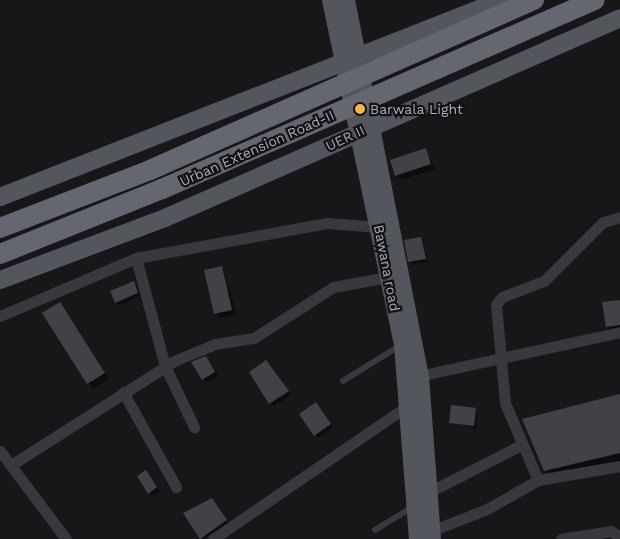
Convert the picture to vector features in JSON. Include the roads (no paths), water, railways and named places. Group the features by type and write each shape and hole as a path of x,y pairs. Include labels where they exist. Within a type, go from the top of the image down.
{"highway":[{"name":"Urban Extension Road-II","path":"0,228 150,170 534,0"},
{"name":"Urban Extension Road-II","path":"0,254 162,189 594,0"}],"main road":[{"name":"Bawana road","path":"331,0 351,62 368,127 414,377 427,536"},
{"name":"Bawana road","path":"346,0 351,62"},
{"path":"0,197 276,86 351,62 502,0"},
{"name":"UER II","path":"0,280 98,246 620,18"},
{"name":"Bawana road","path":"368,127 379,227 388,277 403,344 414,377 410,404 423,498"}],"street":[{"path":"538,480 521,445 505,403 499,361 498,300 544,281 603,222 620,217"},
{"path":"0,316 136,258 327,223 379,227"},
{"path":"136,258 165,366 194,427"},
{"path":"11,465 165,366 215,344 254,338 333,287 388,277"},
{"path":"414,377 499,361 620,332"},
{"path":"123,392 176,487"},
{"path":"213,539 410,404"},
{"path":"423,498 521,445"},
{"path":"0,451 66,539"},
{"path":"427,536 487,509 538,480 620,466"},
{"path":"561,539 610,531 620,537"}],"lane":[{"path":"343,381 403,344"},
{"path":"375,530 423,498"}],"place":[{"name":"Barwala Light","path":"360,109"}]}
